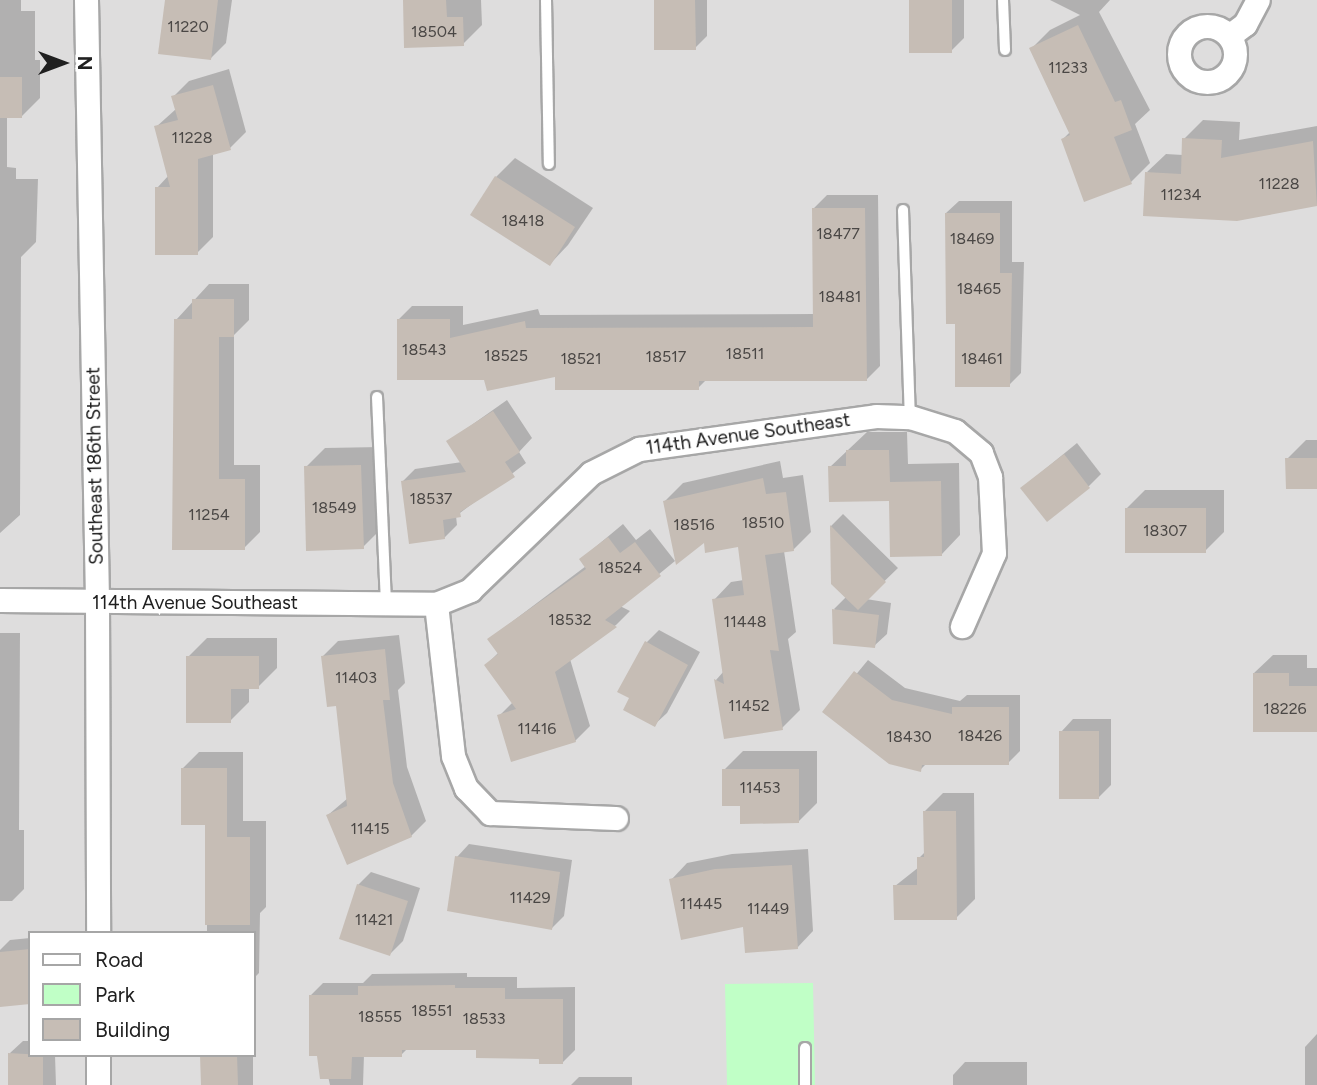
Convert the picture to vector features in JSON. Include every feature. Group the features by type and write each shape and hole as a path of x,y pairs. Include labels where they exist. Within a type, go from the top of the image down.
{"street":[{"name":"Southeast 186th Street","path":"86,0 97,602 98,931"},
{"path":"1229,36 1245,24 1258,0"},
{"name":"114th Avenue Southeast","path":"0,600 436,604 470,590 591,473 639,449 876,416 910,417 955,431 981,453 990,477 994,552 962,626"},
{"path":"436,604 453,756 466,788 490,813 616,818"},
{"path":"98,1057 98,1085"}],"lane":[{"path":"546,0 549,164"},
{"path":"1003,0 1005,50"},
{"path":"903,210 910,417"},
{"path":"377,397 386,604"},
{"path":"805,1048 805,1085"}],"shaded area":[{"path":"0,0 1317,0 1317,1085 0,1085"}],"green space":[{"path":"813,983 815,1085 727,1085 725,984"}],"building":[{"path":"165,0 218,0 211,60 158,54"},
{"path":"403,0 446,0 447,17 463,17 464,46 404,48"},
{"path":"654,0 695,0 696,50 654,50"},
{"path":"909,0 952,0 952,53 909,53"},
{"path":"1078,25 1115,102 1121,100 1132,130 1114,137 1132,184 1084,202 1061,139 1070,135 1029,48"},
{"path":"0,77 22,77 22,118 0,118"},
{"path":"213,85 231,150 198,159 198,255 155,255 155,187 170,187 154,126 178,120 171,96"},
{"path":"1182,138 1222,140 1221,158 1313,141 1317,206 1237,221 1143,216 1145,172 1181,174"},
{"path":"495,176 575,227 550,266 470,215"},
{"path":"812,208 865,208 867,381 699,381 699,390 555,390 555,377 487,391 484,380 397,380 397,319 450,319 450,338 525,321 526,328 813,327"},
{"path":"945,213 1000,213 1000,273 1012,273 1010,387 955,387 955,324 946,324"},
{"path":"192,299 234,299 234,337 219,337 219,479 245,479 245,550 172,550 174,319 192,319"},
{"path":"493,411 520,452 505,462 515,477 460,512 461,517 443,520 445,539 409,544 401,481 466,472 446,441"},
{"path":"846,450 889,450 890,482 941,481 942,556 890,557 889,501 829,502 828,466 846,466"},
{"path":"1064,454 1090,488 1047,522 1020,488"},
{"path":"1285,458 1317,458 1317,489 1286,489"},
{"path":"361,465 364,549 306,551 304,466"},
{"path":"763,478 766,494 786,492 794,551 765,555 779,651 770,650 783,730 724,739 714,679 724,684 712,599 744,595 738,547 705,553 704,543 676,565 663,501"},
{"path":"1125,508 1206,508 1206,553 1125,553"},
{"path":"830,525 886,582 858,610 831,584"},
{"path":"608,537 620,553 635,542 661,576 605,620 617,627 555,672 576,742 511,762 497,715 516,709 484,665 498,654 487,639 586,569 579,559"},
{"path":"832,609 879,615 875,648 833,644"},
{"path":"645,641 688,665 655,727 623,710 629,698 617,692"},
{"path":"385,649 390,700 383,700 393,783 412,837 347,865 326,815 347,806 336,706 327,707 321,656"},
{"path":"186,656 259,656 259,689 231,689 231,723 186,723"},
{"path":"854,671 892,700 952,714 952,707 1009,707 1009,765 922,765 921,772 889,764 822,712"},
{"path":"1253,673 1289,673 1289,686 1317,686 1317,732 1253,732"},
{"path":"1059,731 1099,731 1099,799 1059,799"},
{"path":"181,768 227,768 227,837 250,837 250,925 205,925 205,825 181,825"},
{"path":"722,769 799,769 799,823 740,824 740,806 722,806"},
{"path":"923,811 956,811 957,920 894,920 893,885 917,885 917,857 924,857"},
{"path":"455,856 560,872 552,930 447,911"},
{"path":"792,865 798,949 745,953 743,927 681,940 669,879 715,869"},
{"path":"357,884 408,901 390,956 339,939"},
{"path":"28,949 28,1004 0,1007 0,952"},
{"path":"455,985 455,988 505,988 505,999 563,999 563,1064 539,1064 539,1059 476,1058 476,1050 402,1050 402,1057 352,1057 351,1079 320,1079 317,1056 309,1056 309,995 358,995 358,986"},
{"path":"8,1053 43,1057 43,1085 8,1085"},
{"path":"200,1057 237,1057 238,1085 201,1085"}]}
